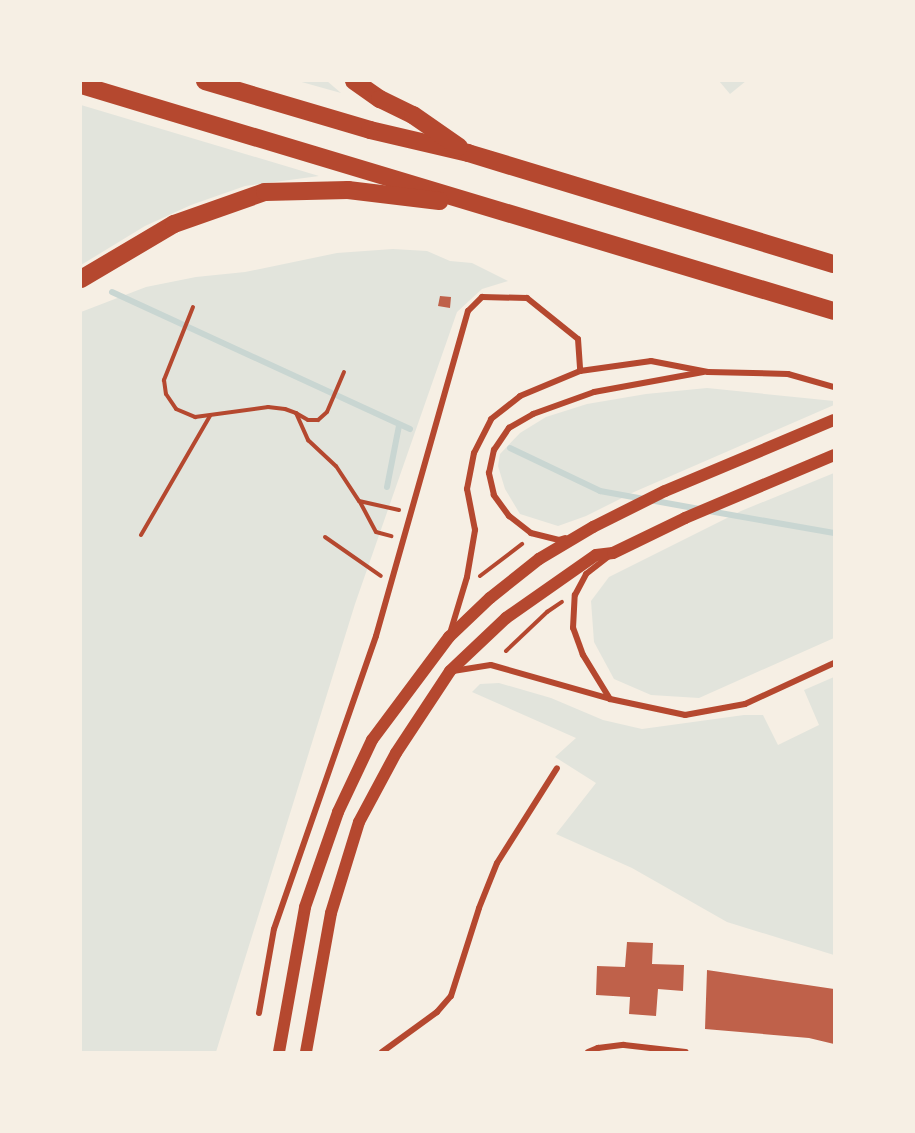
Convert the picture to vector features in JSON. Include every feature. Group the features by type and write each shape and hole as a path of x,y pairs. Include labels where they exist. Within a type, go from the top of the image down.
{"highway":[{"path":"205,81 370,130 468,153 834,264"},
{"path":"354,81 380,99 413,116 468,153"},
{"path":"81,86 834,311"},
{"path":"81,279 174,224 265,192 348,190 489,208"}],"main road":[{"path":"279,1052 305,908 338,812 372,740 449,637 490,598 539,559 593,527 665,491 834,420"},
{"path":"306,1052 331,913 359,822 401,744 450,671 506,618 554,582 596,555 613,553 685,518 834,455"}],"street":[{"path":"259,1013 274,928 370,655 468,311 482,297 527,298 578,339 580,371"},
{"path":"449,637 460,607 475,530 467,489 474,453 491,419 520,396 580,371 651,362 708,372 788,374 834,387"},
{"path":"593,527 559,540 531,533 508,516 495,495 489,473 494,450 509,428 533,414 594,392 708,372"},
{"path":"610,699 583,655 573,628 575,595 586,574 613,553"},
{"path":"450,671 490,665 610,699 685,715 745,704 834,663"},
{"path":"382,1052 437,1012 451,996 478,908 497,863 557,768"},
{"path":"588,1052 598,1048 624,1045 686,1052"}],"path":[{"path":"193,307 164,380 166,394 176,409 195,417 268,407 285,409 308,420 318,420 330,405 344,372"},
{"path":"296,413 308,440 336,466 376,532 404,540"},
{"path":"141,534 210,415"},
{"path":"359,501 411,513"},
{"path":"325,537 391,583"},
{"path":"480,577 522,544"},
{"path":"507,651 547,612 562,602"}],"shaded area":[{"path":"298,81 327,81 341,93"},
{"path":"719,81 746,81 730,94"},
{"path":"81,105 319,176 245,186 191,205 145,226 81,265"},
{"path":"393,249 427,251 450,261 472,263 508,281 482,289 457,312 355,604 216,1052 81,1052 81,312 146,287 196,277 245,272 337,253"},
{"path":"707,388 834,401 834,405 634,492 586,516 558,526 520,514 505,489 498,466 500,454 520,433 546,417 587,404 646,394"},
{"path":"834,473 834,638 699,698 651,695 614,679 594,642 591,601 609,577 741,511"},
{"path":"834,677 834,955 727,922 632,868 556,834 596,783 555,757 576,738 472,692 480,684 499,683 551,698 603,720 642,729 744,715 763,715 778,745 819,725 804,690"}],"building":[{"path":"440,296 451,297 450,308 438,306"},
{"path":"627,942 653,943 652,964 684,965 683,991 658,989 656,1016 629,1014 630,997 596,995 597,966 625,967"},
{"path":"707,970 834,989 834,1044 809,1038 705,1029"}],"waterway":[{"path":"112,292 410,429"},
{"path":"387,487 399,426"},
{"path":"510,448 600,491 699,509"},
{"path":"709,511 834,533"}]}
